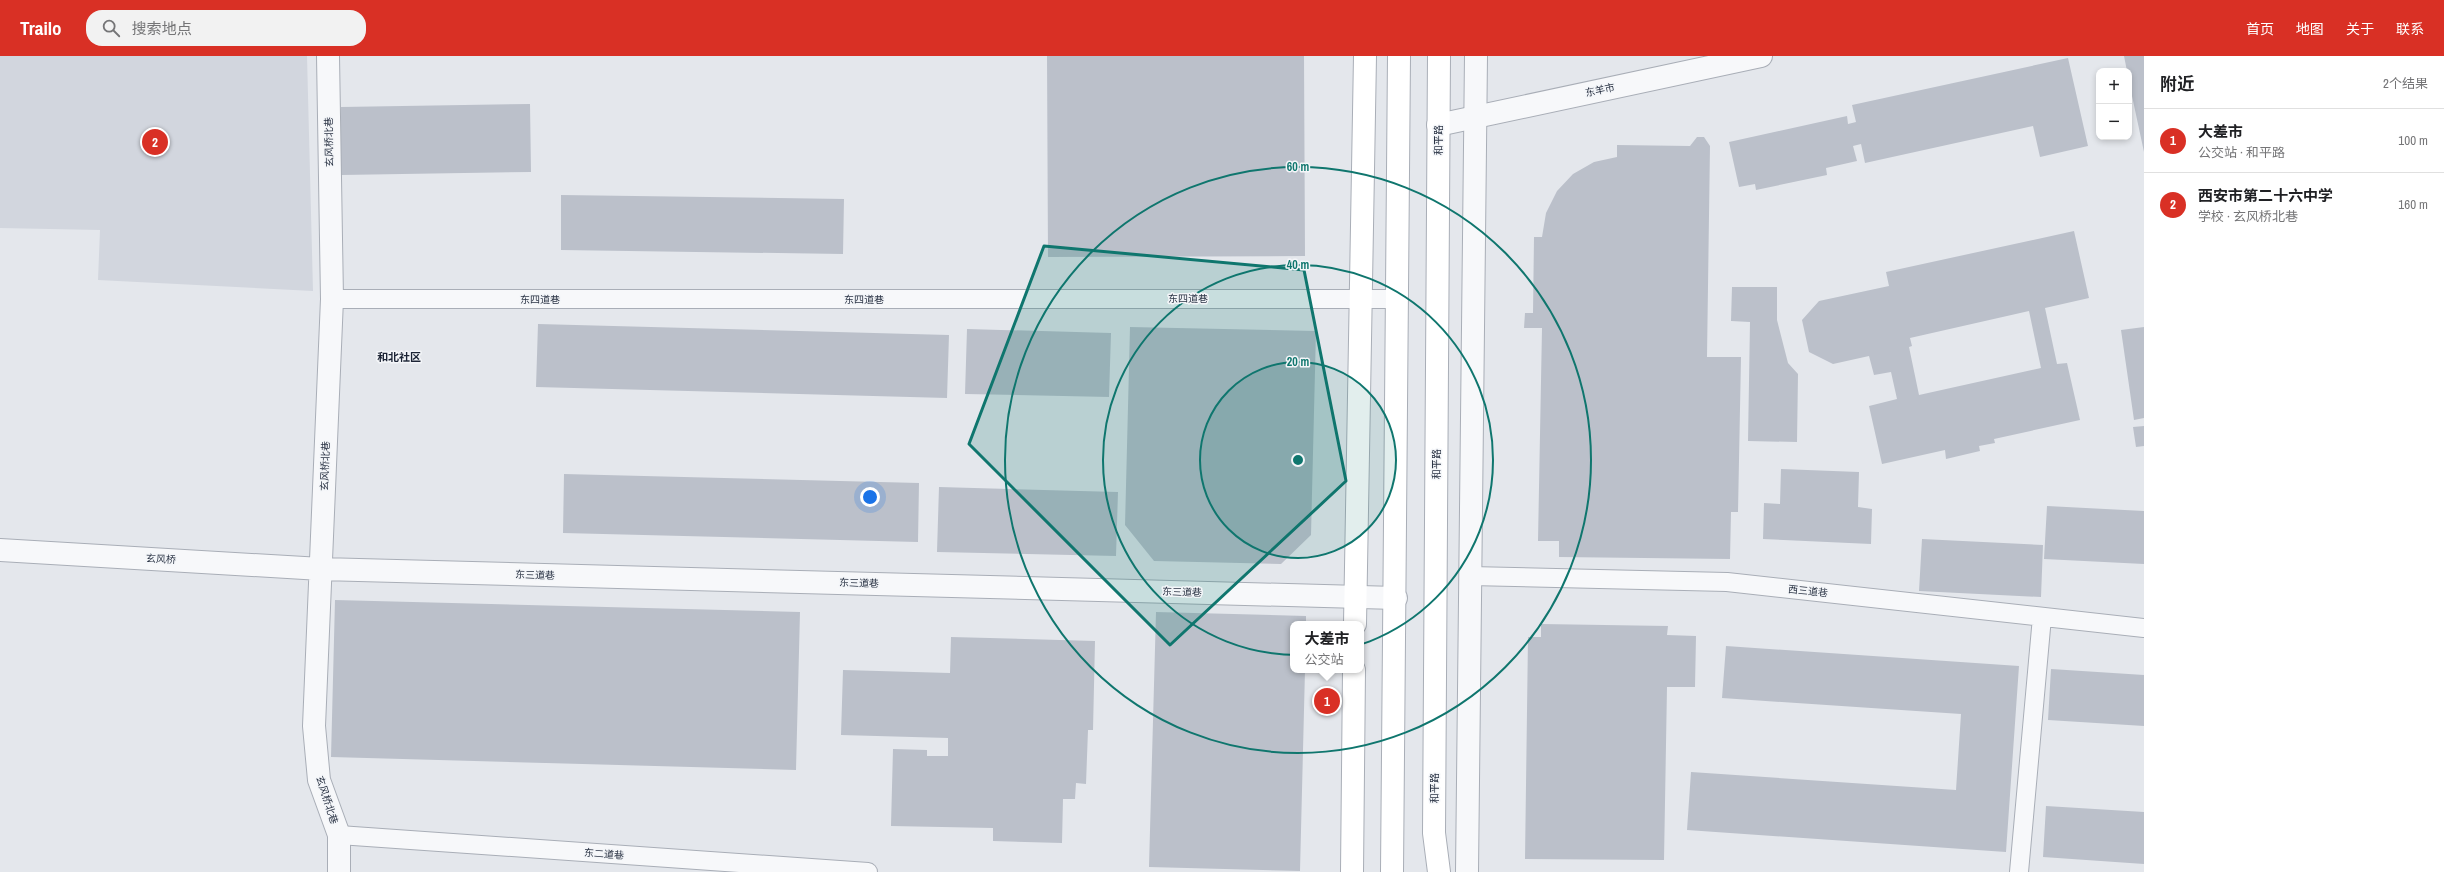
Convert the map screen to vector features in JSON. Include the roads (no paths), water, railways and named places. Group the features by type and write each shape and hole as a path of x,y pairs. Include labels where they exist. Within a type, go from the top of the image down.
{"main road":[{"path":"1355,621 1366,56"},
{"path":"1392,872 1391,833 1396,598 1396,298 1399,56"},
{"name":"和平路","path":"1439,56 1434,833 1439,872"},
{"path":"1352,872 1354,673"}],"street":[{"name":"玄风桥北巷","path":"328,56 332,299 314,726 319,780 339,835 338,872"},
{"path":"1467,872 1476,56"},
{"name":"东羊市","path":"1438,125 1761,56"},
{"name":"玄风桥","path":"0,550 321,569"},
{"name":"东三道巷","path":"321,569 1396,598"}],"lane":[{"name":"东四道巷","path":"332,299 1396,298"},
{"name":"西三道巷","path":"1470,576 1727,582 2144,628"},
{"path":"2019,872 2042,617"},
{"name":"东二道巷","path":"339,835 868,872"}],"place":[{"name":"西安市第二十六中学","path":"155,142"},
{"name":"大差市","path":"1327,701"}],"district":[{"name":"和北社区","path":"399,357"}]}
